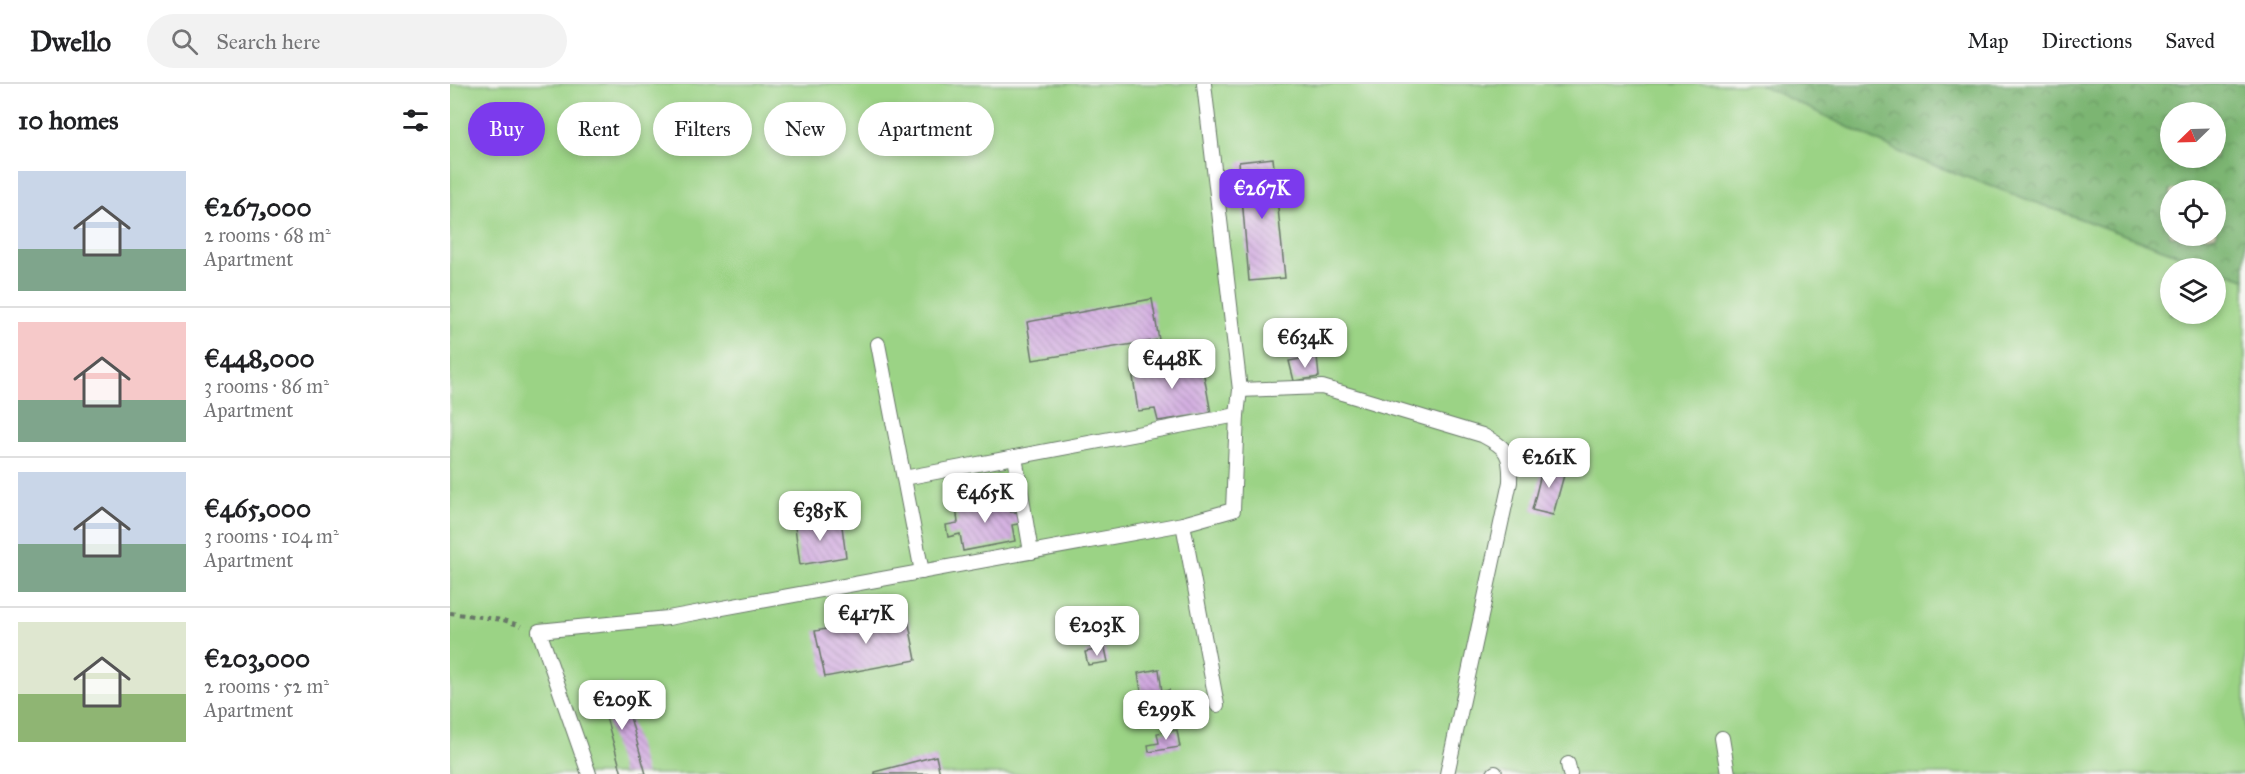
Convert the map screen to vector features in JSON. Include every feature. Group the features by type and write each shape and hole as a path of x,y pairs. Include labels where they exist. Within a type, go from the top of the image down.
{"lane":[{"path":"589,774 539,631 668,618 1183,524 1233,510 1239,390 1204,84"},
{"path":"878,344 922,572"},
{"path":"1239,390 1322,387 1482,435 1502,446 1510,460 1510,482 1447,774"},
{"path":"904,478 1236,415"},
{"path":"1015,457 1031,552"},
{"path":"1183,524 1217,705"},
{"path":"1722,738 1728,774"}],"path":[{"path":"450,613 503,620 539,631"}],"green space":[{"path":"450,84 1759,84 1906,155 2188,258 2160,258 2160,324 2226,324 2226,272 2245,279 2245,774 450,774"},
{"path":"1759,84 2245,84 2245,279 2226,272 2226,258 2188,258 1906,155"}],"building":[{"path":"1273,158 1285,278 1249,281 1239,162"},
{"path":"1152,299 1159,340 1033,360 1027,322"},
{"path":"1317,356 1319,377 1294,381 1289,361"},
{"path":"1192,358 1195,372 1203,370 1211,413 1158,421 1155,409 1138,411 1132,370"},
{"path":"1544,462 1566,468 1553,515 1532,510"},
{"path":"1008,499 1010,512 1022,512 1024,523 1012,525 1015,541 963,551 960,534 948,537 946,525 958,523 956,507"},
{"path":"841,519 846,557 800,565 795,527"},
{"path":"907,614 916,660 825,677 815,631"},
{"path":"1105,648 1108,662 1088,665 1085,652"},
{"path":"1159,669 1162,692 1169,690 1172,713 1152,716 1147,697 1142,697 1138,673"},
{"path":"621,685 646,774 622,774 599,692"},
{"path":"1177,730 1180,747 1149,752 1148,745 1159,743 1157,733"},
{"path":"936,756 940,774 874,774 874,772"}]}
